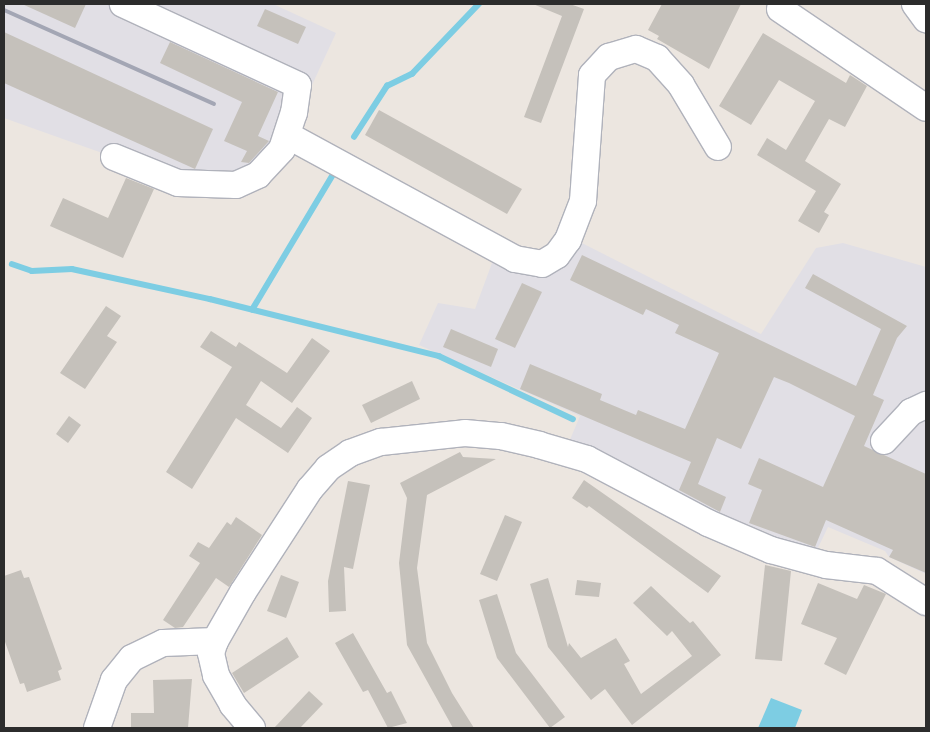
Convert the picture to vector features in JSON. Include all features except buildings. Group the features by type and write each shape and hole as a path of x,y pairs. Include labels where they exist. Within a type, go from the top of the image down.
{"street":[{"path":"114,157 178,183 236,185 258,175 282,150 298,85 123,4"},
{"path":"915,4 926,19"},
{"path":"780,9 926,108"},
{"path":"287,135 515,259 542,264 557,255 568,240 583,200 592,75 609,57 636,49 657,58 681,86 718,147"},
{"path":"884,441 911,412 926,405"},
{"path":"252,728 233,705 216,675 211,653 215,641 243,592 310,489 328,468 366,445 441,434 501,436 587,459 708,523 762,546 826,565 877,570 926,602"},
{"path":"96,728 114,680 132,658 163,643 215,641"}],"shaded area":[{"path":"4,4 273,4 336,33 266,185 178,180 4,118"},
{"path":"576,240 761,334 816,248 843,243 926,267 926,574 889,557 885,551 828,527 815,554 747,524 738,527 569,442 580,416 419,345 438,303 475,309 492,263 517,267"}],"water":[{"path":"771,698 802,710 795,728 758,728"}],"waterway":[{"path":"354,137 387,86 412,74 479,4"},
{"path":"252,310 334,173"},
{"path":"12,264 32,271 72,269 210,299 439,356 573,419"}],"railway":[{"path":"4,10 214,104"}]}
